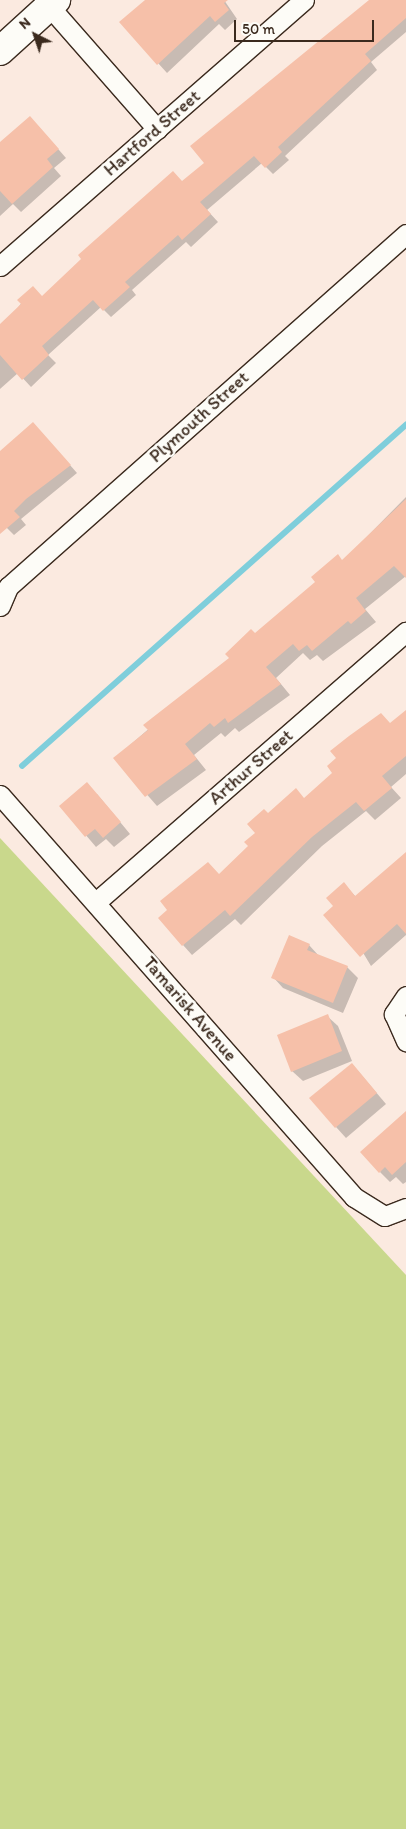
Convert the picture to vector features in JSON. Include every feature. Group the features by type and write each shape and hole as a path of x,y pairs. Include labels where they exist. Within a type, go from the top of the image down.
{"street":[{"name":"Hartford Street","path":"0,266 304,0"},
{"path":"0,50 53,3 157,128"},
{"name":"Plymouth Street","path":"0,606 4,582 406,234"},
{"name":"Arthur Street","path":"96,902 406,632"},
{"name":"Tamarisk Avenue","path":"0,795 354,1197 385,1216 406,1208"},
{"path":"406,996 394,1014 406,1041"}],"green space":[{"path":"0,838 406,1275 406,1829 0,1829"}],"building":[{"path":"145,0 228,0 224,3 229,10 215,22 210,16 157,65 119,22"},
{"path":"369,0 406,0 406,18 365,54 371,61 278,147 282,152 265,168 254,156 200,202 211,214 182,240 178,235 125,282 130,287 103,311 93,300 42,346 49,355 22,380 0,355 0,324 21,304 17,300 33,286 42,296 81,259 78,255 173,171 182,181 204,163 190,146"},
{"path":"30,116 59,149 47,159 53,167 12,204 0,191 0,142"},
{"path":"33,422 71,465 26,499 14,511 20,517 0,534 0,451"},
{"path":"406,499 406,578 394,566 356,598 366,611 351,624 348,621 312,651 307,645 299,651 293,644 266,667 281,684 228,723 225,718 214,727 210,723 185,744 197,759 145,797 113,758 148,730 143,725 229,658 225,654 251,629 255,633 315,582 311,577 338,554 342,560"},
{"path":"406,710 406,756 382,776 392,788 364,811 356,802 312,837 230,916 225,910 182,946 158,918 167,910 160,901 208,862 219,874 248,846 244,842 255,833 247,824 264,809 268,813 296,788 304,798 332,773 327,766 336,758 330,751 381,713 390,723"},
{"path":"87,782 121,822 103,838 95,829 85,837 59,806"},
{"path":"406,852 406,934 397,924 360,957 323,915 333,906 326,898 344,882 355,896"},
{"path":"289,935 310,944 307,950 348,966 333,1003 271,978"},
{"path":"328,1014 342,1051 291,1072 277,1035"},
{"path":"352,1063 377,1093 335,1128 309,1098"},
{"path":"406,1111 406,1162 392,1175 385,1167 379,1173 360,1152"}],"waterway":[{"path":"22,766 406,425"}]}
